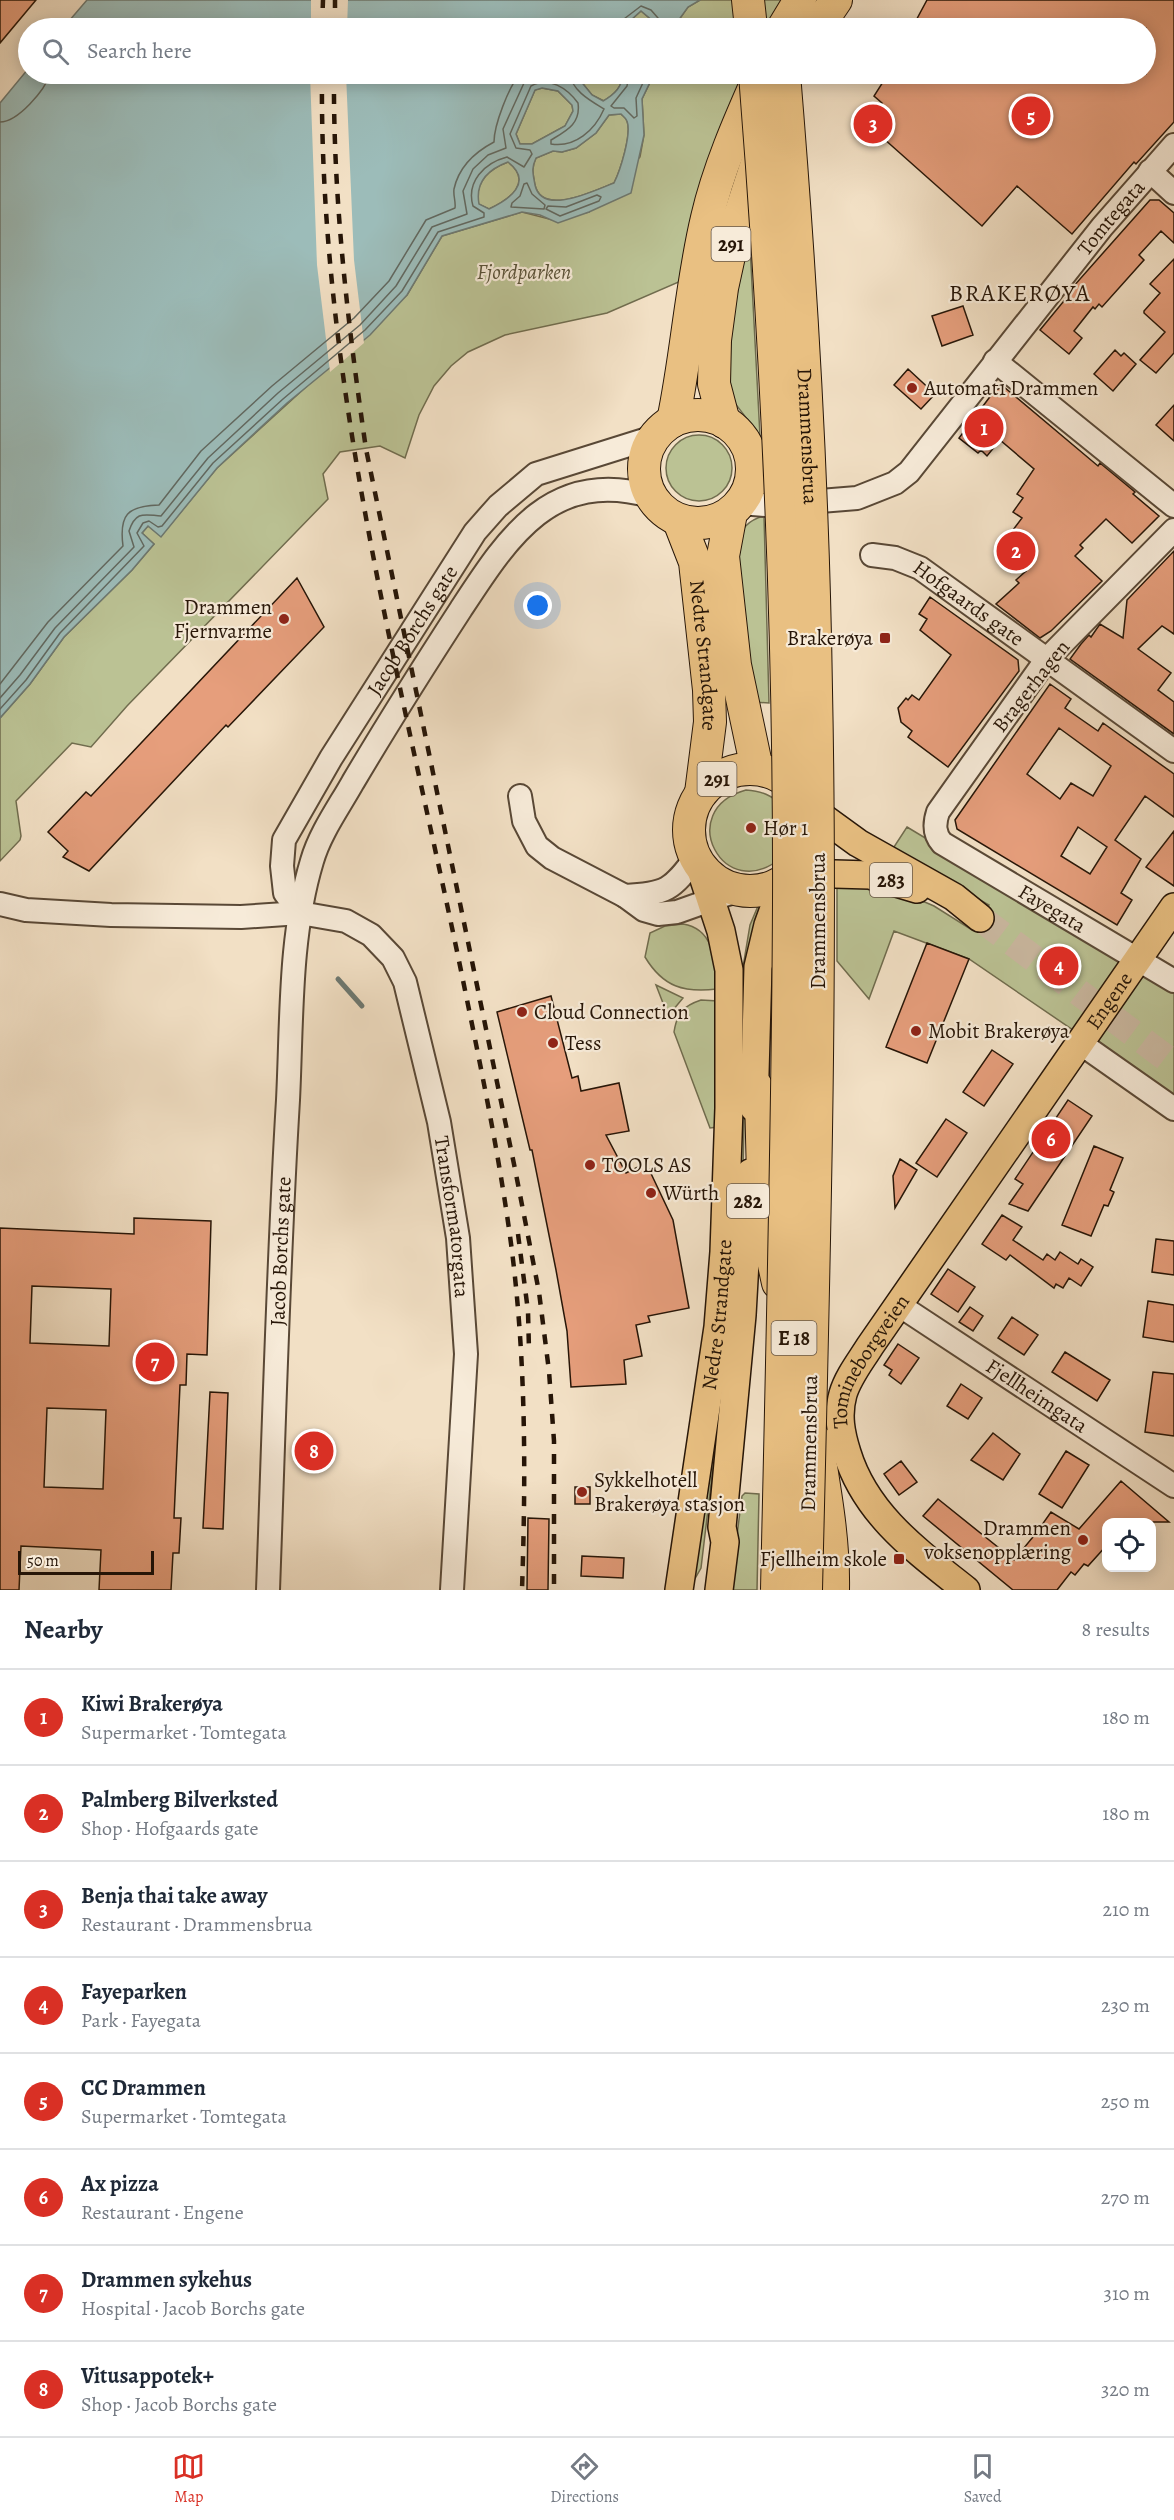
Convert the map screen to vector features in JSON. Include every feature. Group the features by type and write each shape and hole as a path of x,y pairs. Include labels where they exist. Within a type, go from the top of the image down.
{"highway":[{"path":"748,0 750,18"},
{"path":"777,0 780,18"},
{"path":"788,18 800,0"},
{"path":"824,18 836,0"},
{"name":"Drammensbrua","path":"756,84 774,337 787,690 788,1027 777,1590"},
{"name":"291","path":"650,496 643,469 646,451 663,429 707,216 756,84"},
{"name":"Drammensbrua","path":"785,84 807,403 816,688 818,903 816,1177 806,1590"},
{"name":"291","path":"724,422 714,384 715,340 722,288 734,233 749,181 788,84"},
{"path":"663,429 699,415 724,422 744,439 753,465"},
{"name":"291","path":"736,508 750,489 753,465"},
{"path":"650,496 667,514 679,521 692,524 706,524 719,520 736,508"},
{"name":"Nedre Strandgate","path":"736,508 723,556 735,665 757,769"},
{"name":"Nedre Strandgate","path":"679,521 694,562 709,690 710,722 701,793"},
{"name":"291","path":"698,860 689,831 694,805 701,793 720,776 744,769 757,769 776,774 785,779 802,796 807,806"},
{"path":"698,860 716,880 725,895 762,890 789,877 807,853 811,842 811,818 807,806"},
{"name":"E 18","path":"756,1086 761,1096 764,1218 774,1270 807,1385 829,1514 833,1590"}],"main road":[{"name":"283","path":"789,877 856,874 887,879 980,918 954,897 858,843 807,806"},
{"name":"Nedre Strandgate","path":"719,1590 725,1542 722,1527 742,1315 751,1135 756,1086 758,967 768,925 789,877"},
{"name":"Nedre Strandgate","path":"680,1590 718,1327 724,1252 729,1108 729,970 725,895"},
{"name":"Engene","path":"964,1212 1174,908"},
{"name":"Tomineborgveien","path":"964,1212 851,1376 843,1394 840,1426 852,1470 871,1504 889,1525 966,1590"},
{"name":"282","path":"700,1590 712,1539 722,1527"}],"street":[{"name":"Tomtegata","path":"736,508 799,508 820,501 857,498 878,492 902,478 918,463 995,361 1102,227 1174,145"},
{"path":"1150,171 1174,194"},
{"path":"995,361 1174,506"},
{"name":"Jacob Borchs gate","path":"300,913 285,892 282,866 284,840 331,758 475,532 507,497 536,474 663,429"},
{"name":"Tomtegata","path":"753,465 788,488 820,501"},
{"name":"Jacob Borchs gate","path":"268,1590 284,1158 300,913 313,858 322,837 392,716 491,563 531,517 565,498 578,494 613,489 650,496"},
{"name":"Bragerhagen","path":"935,830 934,822 938,812 1046,660 1174,530"},
{"name":"Hofgaards gate","path":"872,555 894,558 920,568 1174,751"},
{"path":"520,796 524,821 537,846 552,858 625,896 644,910 658,914 677,912 725,895"},
{"name":"Fayegata","path":"935,830 942,843 1174,981"},
{"path":"625,896 652,895 665,891 698,860"},
{"path":"0,904 26,910 111,915 241,917 300,913"},
{"name":"Transformatorgata","path":"300,913 346,921 371,935 393,958 405,982 439,1122 458,1238 466,1354 452,1590"},
{"path":"1080,1043 1174,1109"},
{"name":"Fjellheimgata","path":"899,1305 1174,1486"}],"green space":[{"path":"700,0 789,0 779,18 680,18 688,7"},
{"path":"641,11 649,18 633,18"},
{"path":"583,84 620,84 604,101 592,95"},
{"name":"Fjordparken","path":"649,84 746,84 681,281 607,313 505,335 468,352 451,366 434,386 419,415 405,458 380,446 340,452 323,474 328,499 127,706 91,747 72,743 16,801 20,840 0,861 0,718 30,684 64,637 132,570 154,544 142,533 148,526 161,536 217,468 407,295 442,236 522,212 553,220 589,212 640,157 644,135 642,99"},
{"path":"542,88 558,91 572,105 573,111 565,126 532,144 520,144 516,134 535,90"},
{"path":"621,114 627,121 628,134 622,162 614,183 570,199 548,199 540,194 533,174 536,158 553,151 562,152 576,148 596,133 609,115"},
{"path":"508,162 519,177 516,190 504,201 489,209 478,204 479,189 485,177 495,168"},
{"path":"749,227 760,436 734,402 724,368"},
{"path":"693,435 705,435 723,444 730,455 732,468 730,481 723,492 712,499 693,501 680,496 671,487 666,474 666,462 671,449 680,440"},
{"path":"764,516 769,703 754,702 734,547 745,527"},
{"path":"746,790 766,794 783,806 782,857 761,869 742,870 726,863 715,850 710,833 713,816 724,801"},
{"path":"907,827 1174,988 1174,1099 969,959 894,931 869,999 837,961 837,884 899,891 934,906 972,930 989,905 892,850"},
{"path":"758,906 762,908 745,1076 742,1225 701,1568 692,1584 742,973 750,925"},
{"path":"683,924 702,932 707,940 714,958 717,989 694,990 675,986 659,975 645,957 650,933 665,926"},
{"path":"656,985 683,998 668,1016"},
{"path":"701,1000 718,1001 718,1127 710,1128 674,1032 682,1011"},
{"path":"745,1493 759,1494 757,1590 730,1590 742,1496"}],"water":[{"path":"87,0 700,0 688,7 680,18 649,18 641,11 633,18 72,18"},
{"path":"18,81 18,84 583,84 592,95 603,101 611,96 620,84 649,84 642,99 644,135 631,193 558,223 540,215 522,212 442,236 407,295 370,335 287,403 217,468 161,537 148,526 142,533 154,544 132,570 64,637 30,684 0,718 0,103","holes":["542,88 558,91 572,105 573,111 565,126 532,144 520,144 516,134 535,90","621,114 627,120 628,134 625,152 614,183 570,199 548,199 540,194 533,174 536,158 553,151 562,152 576,148 596,133 609,115","508,162 519,177 516,190 504,201 489,209 479,204 479,189 485,177 495,168"]}],"pier":[{"path":"311,0 348,0 347,18 311,18"},
{"path":"310,84 346,84 354,260 364,343 330,372 317,265"}],"building":[{"path":"0,0 36,0 21,18 18,18 18,22 0,43"},
{"path":"927,0 1174,0 1174,122 1136,164 1134,162 1072,234 1017,186 982,226 865,122 882,103 874,96 882,84 1156,84 1156,18 917,18"},
{"path":"1150,200 1159,200 1174,213 1174,243 1161,231 1139,255 1144,260 1102,307 1099,304 1095,309 1093,307 1074,331 1082,338 1069,354 1040,330 1073,290 1072,288"},
{"path":"1174,259 1174,353 1156,373 1140,360 1165,332 1144,311 1160,293 1150,284"},
{"path":"963,306 973,335 942,346 932,316"},
{"path":"1115,350 1121,356 1124,353 1136,364 1113,391 1094,374"},
{"path":"908,369 935,394 921,409 894,385"},
{"path":"1004,387 1098,466 1100,463 1135,492 1133,494 1159,516 1132,543 1106,519 1080,545 1083,548 1075,556 1102,581 1051,631 1040,638 996,604 1019,583 1016,580 1026,571 998,550 1022,518 1013,512 1023,498 1017,494 1034,469 1000,440 987,456 981,450 978,453 959,438 995,390"},
{"path":"1174,405 1174,441 1156,425"},
{"path":"1174,551 1174,634 1162,626 1138,649 1171,673 1158,690 1174,702 1174,734 1070,659 1100,624 1123,638 1127,600"},
{"path":"297,578 324,627 228,727 226,725 89,871 63,857 68,851 48,832 86,792 91,796"},
{"path":"930,597 1018,660 1019,671 948,767 908,737 912,731 901,722 898,708 906,698 908,700 912,695 919,700 951,655 920,630 927,619 919,614"},
{"path":"1050,684 1071,699 1065,708 1098,731 1103,723 1174,774 1174,817 1145,796 1115,840 1141,859 1121,893 1132,900 1117,925 957,829 955,820","holes":["1059,728 1111,766 1093,796 1071,783 1060,799 1027,774","1078,827 1107,847 1090,874 1061,856"]},
{"path":"1174,831 1174,886 1146,867"},
{"path":"927,943 969,959 927,1063 886,1047"},
{"path":"551,996 572,1078 578,1076 581,1091 619,1083 629,1131 606,1135 626,1173 646,1163 673,1220 689,1308 648,1316 650,1322 636,1325 642,1356 624,1360 626,1384 571,1387 567,1331 556,1270 532,1150 530,1150 497,1012"},
{"path":"992,1050 1013,1064 984,1106 963,1092"},
{"path":"1068,1100 1092,1116 1028,1211 1009,1204 1023,1184 1015,1179"},
{"path":"946,1119 967,1133 937,1177 916,1163"},
{"path":"1094,1146 1123,1158 1110,1190 1114,1192 1108,1206 1104,1205 1091,1236 1062,1225"},
{"path":"900,1159 917,1170 895,1208 893,1176"},
{"path":"1002,1215 1022,1227 1013,1240 1043,1260 1047,1254 1055,1260 1060,1252 1078,1264 1081,1259 1093,1267 1081,1286 1069,1278 1063,1288 1056,1284 1054,1288 1010,1255 1006,1260 982,1244"},
{"path":"134,1218 211,1221 207,1355 187,1354 186,1385 180,1385 174,1518 181,1518 179,1553 173,1553 171,1590 99,1590 101,1550 21,1546 19,1590 0,1590 0,1228 134,1234","holes":["32,1286 111,1289 109,1346 30,1343","47,1408 106,1410 103,1489 44,1487"]},
{"path":"1156,1239 1174,1241 1174,1275 1152,1272"},
{"path":"948,1269 975,1287 958,1312 931,1294"},
{"path":"1148,1301 1174,1305 1174,1342 1143,1337"},
{"path":"970,1307 983,1316 973,1331 959,1322"},
{"path":"1012,1317 1038,1335 1024,1355 998,1338"},
{"path":"898,1344 919,1358 901,1384 889,1375 892,1370 884,1365"},
{"path":"1065,1352 1110,1380 1097,1401 1052,1372"},
{"path":"1153,1372 1174,1374 1174,1436 1145,1432"},
{"path":"961,1384 982,1398 968,1419 947,1406"},
{"path":"210,1392 228,1393 223,1529 203,1528"},
{"path":"993,1433 1020,1454 1003,1480 971,1460"},
{"path":"1066,1451 1089,1465 1062,1508 1039,1494"},
{"path":"901,1461 917,1482 899,1495 884,1474"},
{"path":"1121,1481 1169,1522 1156,1522 1156,1518 1102,1518 1102,1551 1088,1566 1084,1564 1075,1575 1071,1572 1057,1590 1013,1590 923,1516 938,1499 1014,1560 1051,1512 1079,1529"},
{"name":"Sykkelhotell Brakerøya stasjon","path":"575,1487 590,1487 590,1504 575,1504"},
{"path":"528,1518 549,1519 548,1590 527,1590"},
{"path":"582,1556 624,1558 623,1578 581,1576"}],"waterway":[{"path":"338,979 362,1006"}],"tunnel":[{"path":"980,918 1174,1064"}],"railway":[{"path":"322,18 323,0"},
{"path":"335,0 335,18"},
{"path":"322,84 324,186 333,297 366,518 387,628 458,956 486,1096 510,1236 519,1324 524,1413 522,1590"},
{"path":"334,84 336,168 343,262 366,449 539,1292 549,1371 554,1441 554,1590"},
{"path":"518,1234 528,1311 529,1350"}],"place":[{"name":"CC Drammen","path":"1031,116"},
{"name":"Benja thai take away","path":"873,124"},
{"name":"Automat1 Drammen","path":"912,388"},
{"name":"Kiwi Brakerøya","path":"984,428"},
{"name":"Palmberg Bilverksted","path":"1016,551"},
{"name":"Drammen Fjernvarme","path":"284,619"},
{"name":"Brakerøya","path":"885,638"},
{"name":"Hør 1","path":"751,828"},
{"name":"Fayeparken","path":"1059,966"},
{"name":"Cloud Connection","path":"522,1012"},
{"name":"Mobit Brakerøya","path":"916,1031"},
{"name":"Tess","path":"553,1043"},
{"name":"Ax pizza","path":"1051,1139"},
{"name":"TOOLS AS","path":"590,1165"},
{"name":"Würth","path":"651,1193"},
{"name":"Drammen sykehus","path":"155,1362"},
{"name":"Vitusappotek+","path":"314,1451"},
{"name":"Sykkelhotell Brakerøya stasjon","path":"582,1492"},
{"name":"Drammen voksenopplæring","path":"1083,1540"},
{"name":"Fjellheim skole","path":"899,1559"}],"district":[{"name":"BRAKERØYA","path":"1020,293"}]}
